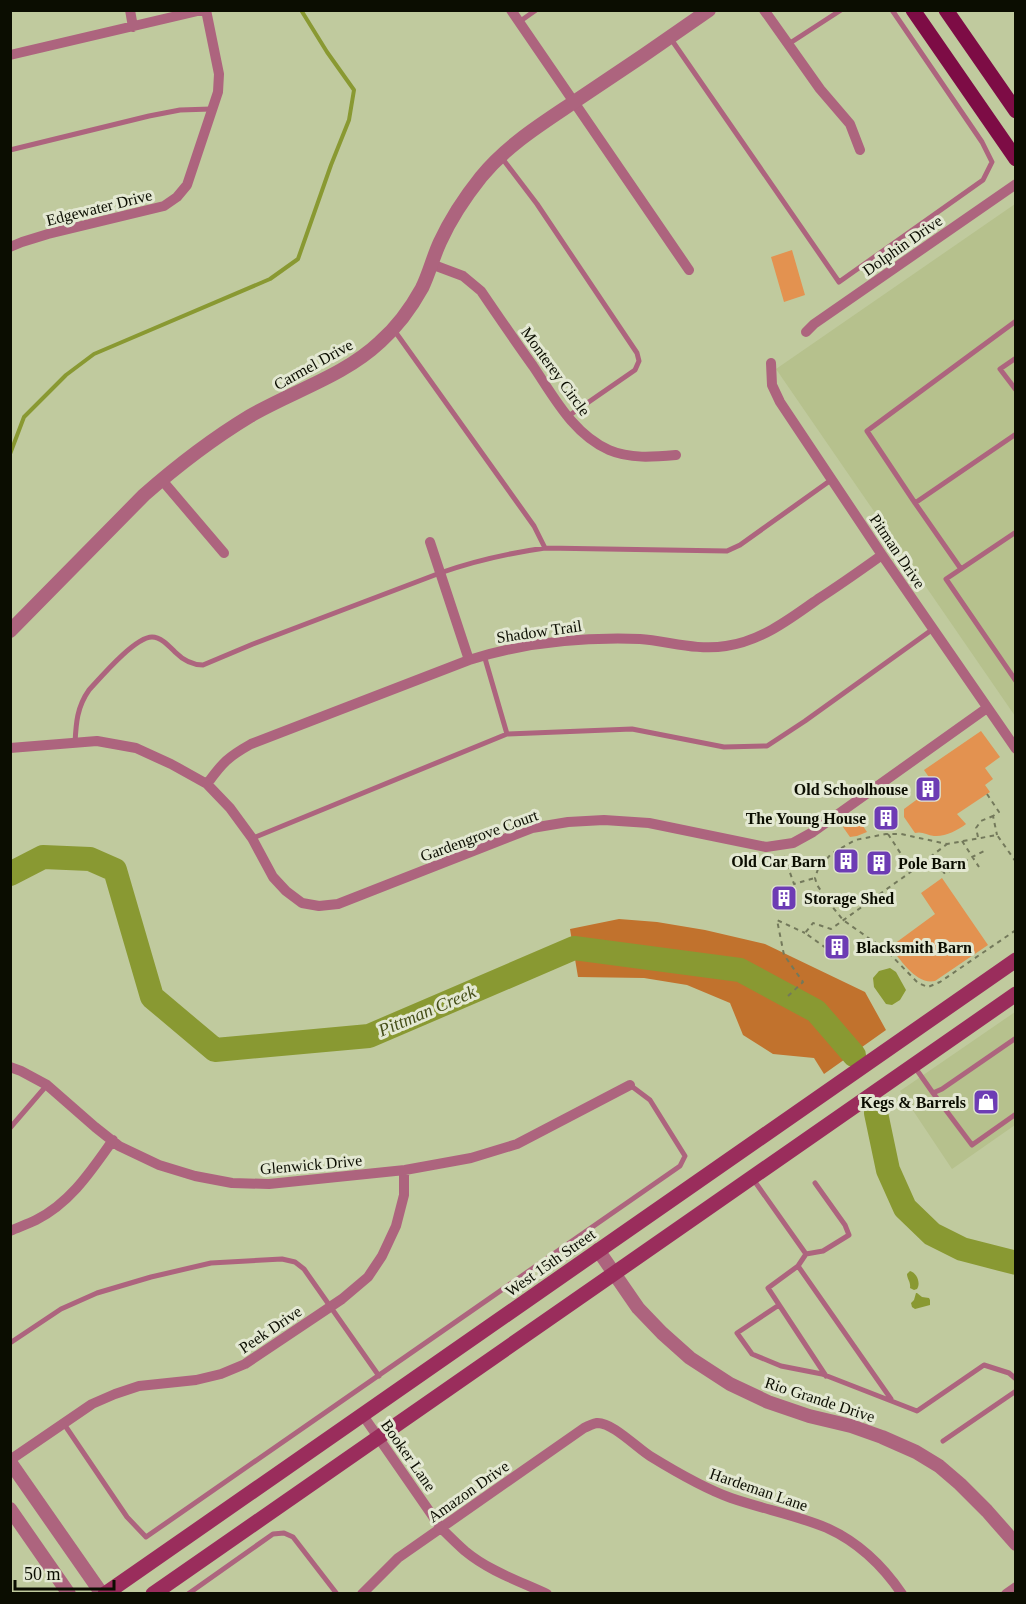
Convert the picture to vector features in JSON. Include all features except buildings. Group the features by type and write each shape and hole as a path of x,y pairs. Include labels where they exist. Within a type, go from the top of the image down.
{"main road":[{"path":"913,10 1016,159"},
{"path":"946,10 1016,111"},
{"name":"West 15th Street","path":"104,1593 1016,960"},
{"path":"153,1593 1016,994"},
{"path":"898,1042 913,1065"}],"street":[{"path":"130,10 133,27"},
{"path":"10,55 204,10"},
{"name":"Edgewater Drive","path":"10,248 48,234 164,206 177,197 187,185 218,92 219,74 216,56 204,10"},
{"path":"511,10 689,270"},
{"name":"Carmel Drive","path":"10,631 136,503 199,450 250,416 348,366 380,343 405,316 422,288 440,242 458,208 483,175 537,126 709,10"},
{"path":"764,10 820,89 850,124 860,150"},
{"name":"Dolphin Drive","path":"806,332 814,324 1016,184"},
{"name":"Monterey Circle","path":"431,264 463,276 481,291 567,417 591,440 609,450 629,456 649,458 676,455"},
{"name":"Pitman Drive","path":"771,363 772,385 780,402 1016,749"},
{"path":"161,480 224,553"},
{"path":"430,542 469,660"},
{"name":"Shadow Trail","path":"207,784 231,755 251,744 484,655 533,644 588,638 643,639 698,647 725,647 751,640 776,628 882,555"},
{"name":"Gardengrove Court","path":"10,748 97,741 136,748 171,764 207,784 230,808 252,838 273,878 286,891 302,903 319,906 338,904 532,828 568,822 604,820 649,823 766,847 794,843 813,832 987,708"},
{"name":"Glenwick Drive","path":"10,1067 46,1085 119,1146 159,1165 195,1176 232,1183 269,1184 405,1170 471,1158 517,1144 630,1085"},
{"path":"10,1231 37,1220 65,1200 83,1182 113,1140"},
{"name":"Peek Drive","path":"10,1461 92,1404 139,1386 196,1380 221,1374 245,1364 331,1306 368,1277 382,1256 396,1226 404,1195 405,1170"},
{"name":"Rio Grande Drive","path":"598,1250 638,1308 690,1358 730,1384 768,1402 809,1416 851,1426 916,1452 939,1466 960,1484 1013,1537"},
{"name":"Booker Lane","path":"362,1414 441,1528 464,1551 503,1575 547,1593"},
{"name":"Amazon Drive","path":"362,1593 398,1558 584,1428 598,1423"},
{"name":"Hardeman Lane","path":"598,1423 610,1427 646,1454 710,1489 811,1522 841,1536 874,1560 902,1593"},
{"path":"10,1461 104,1593"},
{"path":"10,1509 66,1592"},
{"path":"1006,1593 1016,1587"}],"lane":[{"path":"519,22 536,10"},
{"path":"787,45 841,10"},
{"path":"670,38 839,282 983,180 992,162 982,142 892,10"},
{"path":"10,150 159,114 180,110 212,109"},
{"path":"501,157 537,204 637,353 639,361 635,370 567,417"},
{"path":"961,569 867,431 1016,321"},
{"path":"393,329 534,525 545,548"},
{"path":"1016,358 1000,369 1016,390"},
{"path":"915,503 1016,434"},
{"path":"75,743 77,715 83,698 131,647 142,639 152,637 160,639 187,662 196,665 203,664 440,573 517,552 545,548 727,552 832,480"},
{"path":"1016,532 946,579 1016,681"},
{"path":"252,838 507,735 632,729 724,747 767,746 933,629"},
{"path":"484,655 507,735"},
{"path":"933,1094 1016,1038"},
{"path":"913,1065 972,1145 1016,1114"},
{"path":"10,1128 46,1085"},
{"path":"64,1424 127,1517 146,1537 680,1166 685,1156 650,1100 630,1085"},
{"path":"752,1177 806,1254"},
{"path":"815,1183 845,1225 849,1235 823,1251 806,1254 798,1266 768,1288 826,1376"},
{"path":"10,1343 61,1309 97,1293 211,1263 282,1259 296,1262 304,1269 379,1376"},
{"path":"798,1266 892,1401"},
{"path":"779,1305 737,1333 752,1354 781,1366 826,1376 917,1410 984,1365 1009,1373 1016,1379"},
{"path":"943,1441 1016,1391"},
{"path":"188,1593 273,1534 284,1533 293,1538 337,1593"}],"path":[{"path":"978,838 976,828 981,821 999,812 987,794"},
{"path":"993,816 997,835 1016,862"},
{"path":"888,834 912,871"},
{"path":"997,835 946,844 901,834 855,840 823,862 815,878 823,896 843,920 887,951 918,983 928,987 940,982 1016,930"},
{"path":"962,841 980,867"},
{"path":"805,933 813,923 831,929 946,844"},
{"path":"780,846 794,884 815,878"},
{"path":"931,856 945,874 984,851"},
{"path":"788,996 803,982 784,955 777,920 805,933 826,948"}],"shaded area":[{"path":"1015,204 1015,716 776,369"},
{"path":"792,250 805,295 784,302 771,257"},
{"path":"981,731 1000,757 985,768 993,779 985,785 990,792 957,814 966,824 955,831 938,836 915,833 904,817 904,809 923,795 925,797 937,789 924,770"},
{"path":"857,817 867,832 850,837 843,827"},
{"path":"942,878 988,945 935,981 928,981 915,975 890,947 935,914 921,893"},
{"path":"619,919 657,922 705,930 765,944 865,992 886,1030 824,1074 814,1058 773,1054 743,1035 730,1003 687,985 644,978 578,977 570,929"},
{"path":"890,968 896,972 906,990 900,1000 892,1005 886,1004 874,987 873,978 879,971"},
{"path":"1015,1012 1015,1125 952,1169 900,1091"},
{"path":"910,1271 915,1274 918,1281 918,1287 914,1290 910,1288 907,1276"},
{"path":"916,1293 929,1298 930,1305 915,1309 912,1307 911,1303"}],"waterway":[{"path":"10,454 24,417 66,375 94,354 270,279 298,259 349,120 354,90 301,10"},
{"name":"Pittman Creek","path":"10,874 43,857 90,859 115,870 152,997 215,1050 369,1036 574,948 740,970 816,1011 854,1055"},
{"name":"Pittman Creek","path":"876,1113 888,1170 905,1208 932,1234 962,1249 1016,1263"}],"place":[{"name":"Old Schoolhouse","path":"928,789"},
{"name":"The Young House","path":"886,818"},
{"name":"Old Car Barn","path":"846,861"},
{"name":"Pole Barn","path":"879,863"},
{"name":"Storage Shed","path":"784,898"},
{"name":"Blacksmith Barn","path":"837,947"},
{"name":"Kegs & Barrels","path":"986,1102"}]}
